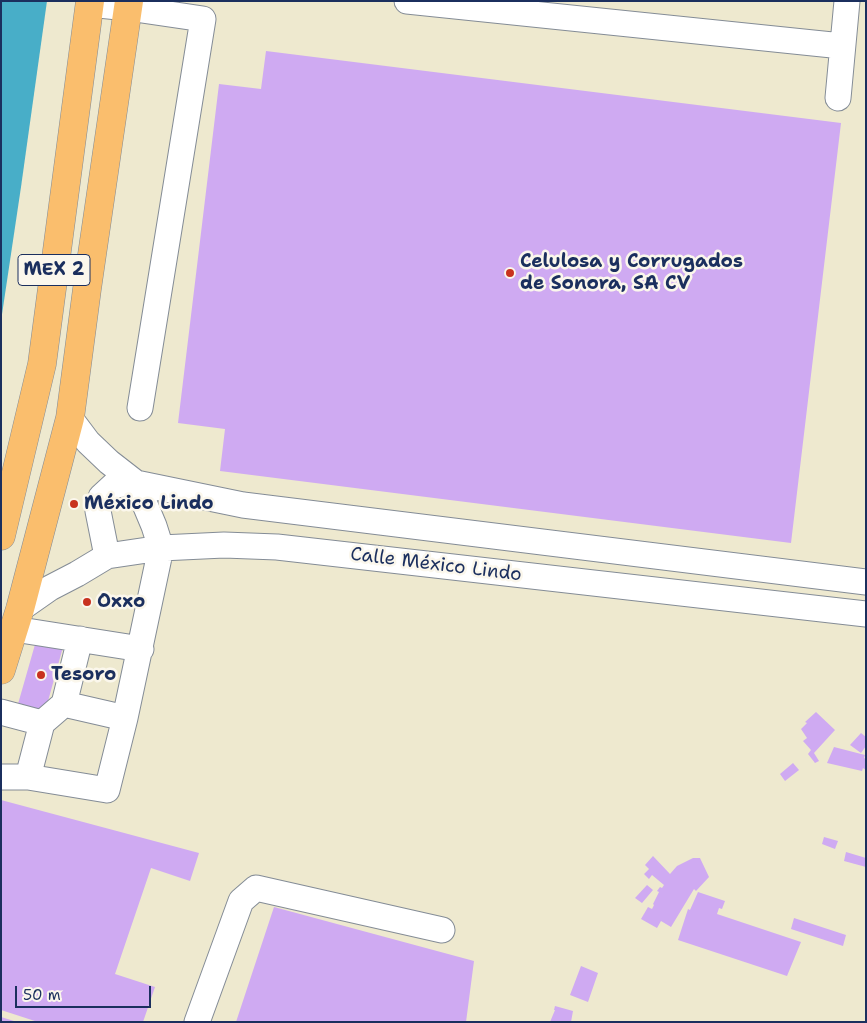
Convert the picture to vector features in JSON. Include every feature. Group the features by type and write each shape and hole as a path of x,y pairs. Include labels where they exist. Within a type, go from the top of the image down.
{"main road":[{"name":"MEX 2","path":"1,536 42,364 90,2"},
{"path":"1,670 17,619 70,418 128,5"}],"lane":[{"path":"407,1 842,46"},
{"path":"838,98 846,1"},
{"path":"90,2 204,10 140,408"},
{"name":"Calle México Lindo","path":"70,418 88,442 109,462 136,483 243,505 866,582"},
{"path":"1,777 28,777 106,790 141,649 161,548 136,483 114,485 101,497 98,511 107,556"},
{"path":"241,546 243,505"},
{"name":"Calle México Lindo","path":"17,619 50,588 107,556 161,548 224,545 277,546 866,614"},
{"path":"17,619 80,639 141,649"},
{"path":"28,777 42,724 64,704 80,639"},
{"path":"64,704 125,718"},
{"path":"1,712 42,724"},
{"path":"197,1022 241,901 256,888 442,930"}],"water":[{"path":"1,1 47,1 1,321"}],"building":[{"name":"Celulosa y Corrugados de Sonora, SA CV","path":"266,51 841,123 791,543 220,471 225,429 178,423 219,84 261,89"},
{"name":"Tesoro","path":"36,641 63,647 45,712 18,704"},
{"path":"816,712 835,730 814,753 819,761 815,763 808,754 811,750 803,741 807,738 801,729 807,723 805,722"},
{"path":"861,733 866,737 866,746 861,753 850,745"},
{"path":"834,747 865,755 866,770 863,768 862,771 827,763"},
{"path":"793,763 799,770 785,781 780,774"},
{"path":"1,800 199,853 190,881 151,868 115,974 155,987 143,1022 38,1022 1,1010"},
{"path":"824,837 838,841 835,849 822,844"},
{"path":"846,852 866,858 866,867 844,861"},
{"path":"653,856 670,874 677,866 693,858 700,858 709,877 696,891 694,889 671,927 661,921 657,928 641,919 648,907 652,909 659,892 657,891 664,885 652,875 649,879 644,874 649,869 645,865"},
{"path":"647,885 653,890 642,903 635,898"},
{"path":"698,892 725,901 722,909 719,908 717,914 801,942 787,976 678,940 688,909 690,910"},
{"path":"274,907 474,961 466,1022 236,1022"},
{"path":"794,918 846,935 843,946 791,929"},
{"path":"581,966 598,973 588,1002 570,995"},
{"path":"555,1006 573,1011 571,1022 550,1022"},
{"path":"1,1017 14,1021 14,1022 1,1022"}],"place":[{"name":"Celulosa y Corrugados de Sonora, SA CV","path":"510,273"},
{"name":"México Lindo","path":"74,504"},
{"name":"Oxxo","path":"87,602"},
{"name":"Tesoro","path":"41,675"}]}
